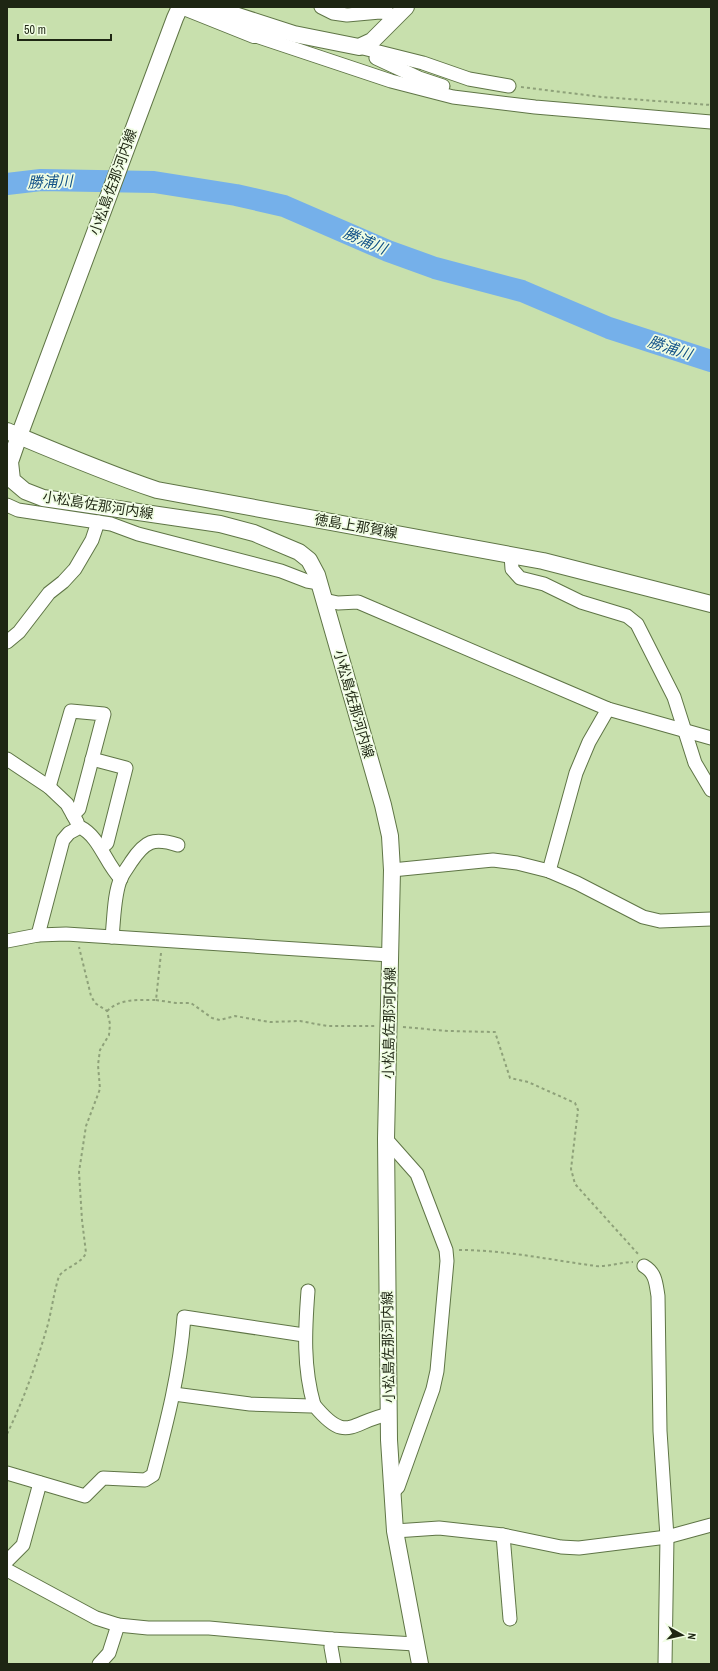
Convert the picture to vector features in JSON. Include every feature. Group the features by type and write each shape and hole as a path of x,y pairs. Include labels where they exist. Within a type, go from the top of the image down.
{"main road":[{"name":"小松島佐那河内線","path":"210,7 294,34 359,47"},
{"path":"359,47 372,41 406,7"},
{"name":"小松島佐那河内線","path":"294,34 254,35 180,11 28,413 13,433 10,462 12,480 25,492 43,498 220,524 254,533 299,552 309,560 319,583 383,805 390,836 392,870 390,1026 386,1139 389,1414 395,1531 415,1644 420,1664"},
{"name":"徳島上那賀線","path":"13,433 109,473 157,490 543,561 711,604"}],"street":[{"path":"321,7 333,13 347,15 380,12 388,13 394,19"},
{"path":"254,35 391,81 453,97 535,107 711,122"},
{"path":"359,47 369,54 419,78 496,102"},
{"path":"359,47 423,63 469,79 509,86"},
{"path":"7,505 18,510 98,522 281,571 307,581 319,583"},
{"path":"7,642 18,632 49,593 63,582 75,569 92,540 98,522"},
{"path":"511,555 512,570 520,578 544,584 581,602 627,616 637,624 674,697 695,764 711,790"},
{"path":"324,600 338,603 358,602 608,709 711,738"},
{"path":"549,871 576,772 589,742 608,709"},
{"path":"49,787 71,711 104,714 79,809 73,815"},
{"path":"7,759 49,787 67,804 80,827 86,830 101,848 113,871 121,879"},
{"path":"92,759 126,768 107,843 101,848"},
{"path":"38,935 63,840 69,833 80,827"},
{"path":"112,937 117,893 121,879 140,849 144,845 159,841 178,845"},
{"path":"392,870 492,860 517,863 549,871 577,883 643,917 660,921 711,919"},
{"path":"7,941 38,935 66,934 390,955"},
{"path":"386,1139 417,1174 446,1250 447,1261 437,1371 433,1389 398,1487 392,1493"},
{"path":"644,1266 650,1270 655,1279 658,1296 660,1431 667,1537 664,1664"},
{"path":"308,1291 304,1335 306,1365 314,1405 326,1419 337,1427 348,1429 389,1414"},
{"path":"7,1473 85,1496 103,1478 145,1480 153,1475 174,1394 182,1344 184,1317 304,1335"},
{"path":"174,1394 250,1404 314,1405"},
{"path":"7,1561 23,1545 40,1483"},
{"path":"395,1531 439,1528 503,1535 561,1547 579,1548 667,1537 711,1525"},
{"path":"503,1535 510,1619"},
{"path":"7,1570 96,1618 118,1625 148,1628 209,1628 332,1639 415,1644"},
{"path":"99,1664 109,1653 118,1625"},
{"path":"332,1639 331,1647 334,1664"}],"path":[{"path":"509,86 602,97 711,105"},
{"path":"7,1434 21,1404 48,1323 59,1276 64,1270 84,1258 86,1253 79,1172 86,1126 100,1090 98,1065 100,1050 109,1035 110,1024 107,1011 95,1003 92,996 82,951 66,934"},
{"path":"156,1000 162,940"},
{"path":"107,1011 111,1007 125,1000 156,1000 191,1004 212,1018 220,1020 234,1016 270,1022 300,1021 327,1026 390,1026 417,1027 448,1032 495,1032 510,1078 528,1082 575,1102 578,1110 571,1169 572,1177 575,1184 643,1259 644,1266 631,1262 613,1266 598,1266 555,1259 473,1250 446,1250"}],"waterway":[{"name":"勝浦川","path":"7,184 41,180 154,182 236,195 284,206 388,251 435,268 522,291 609,328 711,361"}]}
